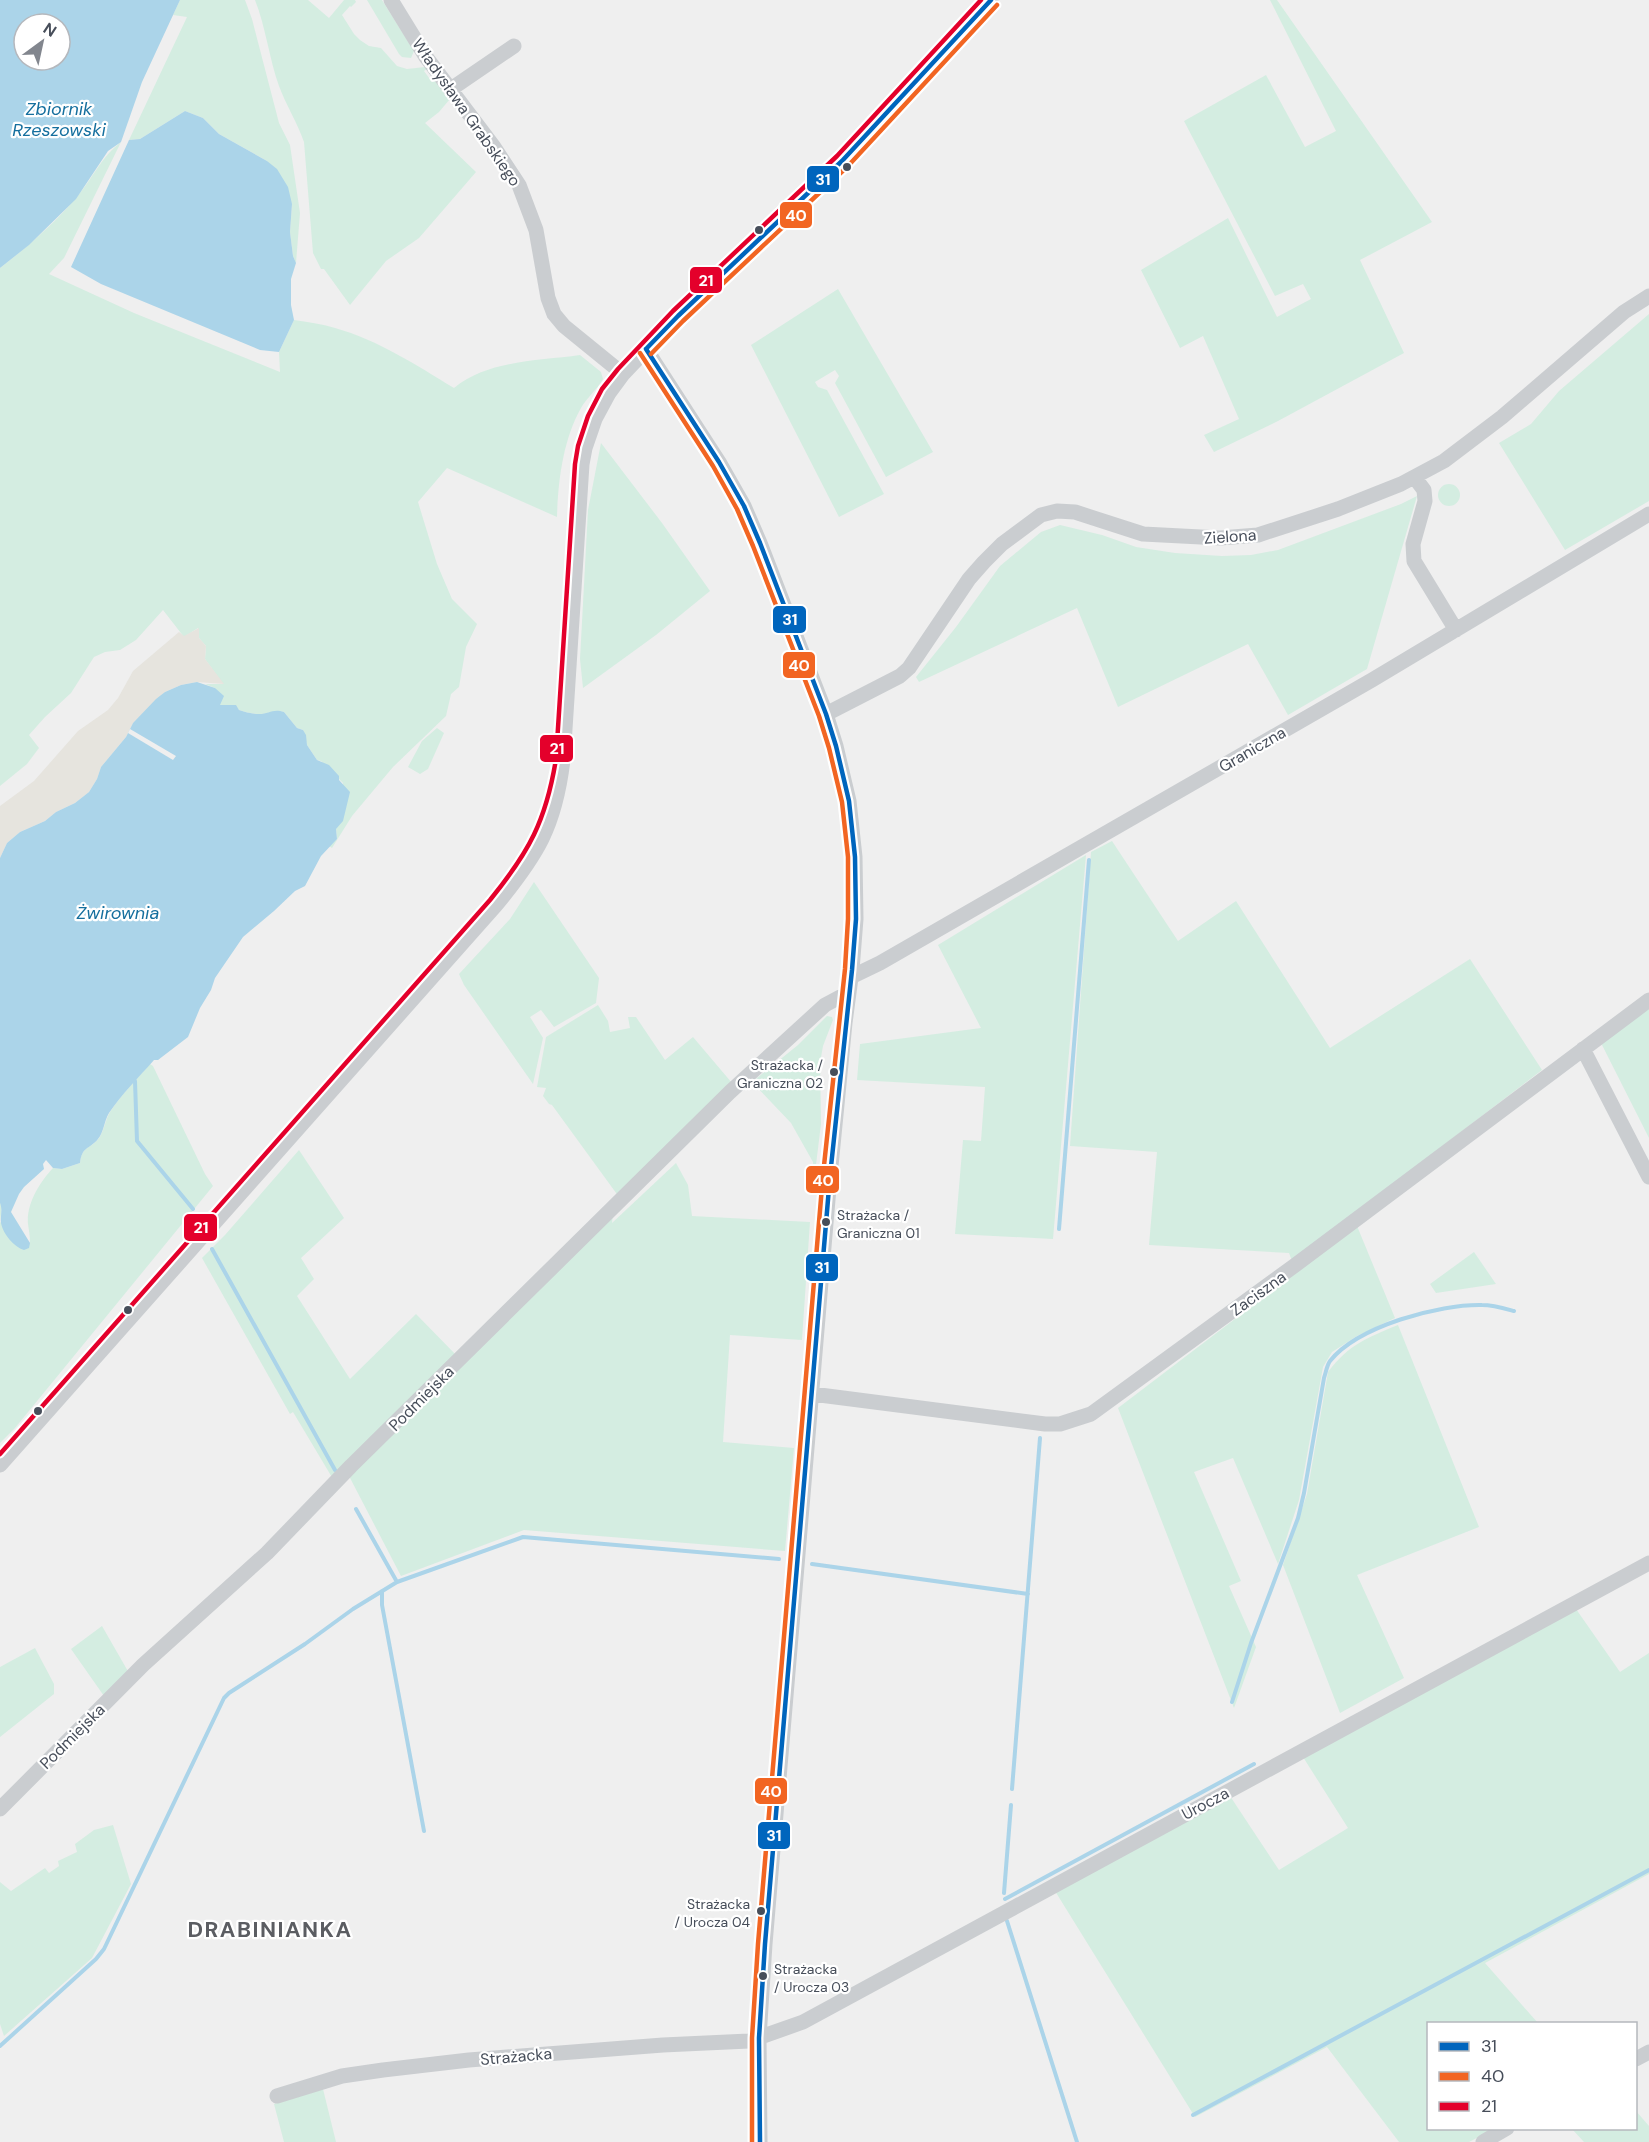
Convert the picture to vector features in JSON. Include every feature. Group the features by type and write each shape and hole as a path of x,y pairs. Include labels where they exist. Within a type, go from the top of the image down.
{"street":[{"name":"Władysława Grabskiego","path":"391,0 426,57 509,169 523,194 534,223 548,298 554,314 564,326 623,374"},
{"path":"0,1465 496,905 532,859 546,832 559,793 578,503 585,447 602,404 623,374 646,349 842,161 991,0"},
{"path":"451,89 514,46"},
{"name":"Zielona","path":"826,714 900,676 909,668 977,571 1002,544 1041,515 1058,511 1075,512 1143,534 1236,538 1277,530 1338,509 1415,478 1444,461 1479,436 1624,312 1649,296"},
{"path":"646,349 713,452 744,506 826,714 844,779 854,847 856,919 812,1394 759,2038 760,2142"},
{"path":"1415,478 1424,490 1425,501 1413,544 1414,561 1456,630"},
{"name":"Graniczna","path":"851,977 880,963 1456,630 1649,514"},
{"name":"Podmiejska","path":"0,1809 143,1665 267,1553 351,1466 730,1092 825,1005 840,997 848,997"},
{"name":"Zaciszna","path":"812,1394 1046,1424 1060,1424 1091,1414 1294,1266 1649,1000"},
{"path":"1583,1049 1649,1178"},
{"name":"Urocza","path":"759,2038 816,2016 1649,1563"},
{"name":"Strażacka","path":"277,2096 342,2076 427,2064 663,2045 749,2041 759,2038"},
{"path":"1483,2142 1504,2130"}],"green space":[{"path":"180,0 245,0 279,123 290,145 300,213 296,263 290,232 292,204 267,161 219,134 203,118 185,111 140,139 129,140 187,17 173,15"},
{"path":"255,0 308,0 329,18 344,0 355,0 356,2 342,15 354,34 369,46 381,48 397,66 407,69 425,67 427,69 424,71 432,82 435,80 450,99 425,123 476,172 419,238 386,261 350,305 324,269 321,269 313,253 304,142 279,86"},
{"path":"367,0 382,0 414,51 411,58 402,57 399,54"},
{"path":"1270,0 1277,0 1432,222 1360,260 1404,353 1278,421 1214,452 1204,435 1239,419 1203,336 1180,348 1141,270 1228,218 1277,317 1311,299 1303,284 1275,296 1184,121 1266,75 1305,147 1336,131"},
{"path":"121,142 64,258 49,274 134,313 280,372 279,352 294,320 330,327 366,339 454,388 467,379 498,367 580,355 601,372 603,379 581,408 570,433 560,475 557,517 447,468 418,502 437,564 452,599 477,624 466,647 459,687 451,694 446,716 393,767 352,816 332,848 329,846 337,839 336,829 343,783 321,761 317,760 307,745 303,730 297,728 284,712 254,714 239,710 235,705 220,705 215,688 205,684 223,684 205,659 206,646 199,638 198,628 184,637 163,610 136,640 120,650 105,652 94,657 71,693 29,735 39,748 27,764 0,786 0,268 58,218"},
{"path":"838,289 933,452 886,477 835,383 839,376 835,370 815,382 818,387 827,390 884,494 839,517 751,345"},
{"path":"1649,314 1649,501 1565,550 1499,443 1531,424 1559,391"},
{"path":"601,443 710,591 656,635 583,688 580,659 588,510"},
{"path":"1449,484 1457,487 1460,495 1457,503 1449,506 1441,503 1438,495 1441,487"},
{"path":"1417,496 1367,669 1288,715 1248,644 1118,707 1077,608 919,682 916,677 1000,566 1041,532 1060,525 1102,535 1136,547 1175,553 1251,555 1278,550"},
{"path":"437,728 444,733 428,769 420,774 408,767 422,741"},
{"path":"1112,841 1178,941 1236,901 1330,1048 1470,959 1542,1070 1292,1261 1289,1253 1149,1245 1157,1152 1070,1146 1091,852"},
{"path":"1086,855 1053,1239 955,1234 963,1140 981,1141 985,1087 857,1080 860,1044 981,1028 938,945"},
{"path":"534,882 599,978 596,1003 554,1027 541,1010 530,1017 543,1038 533,1084 464,985 459,974 510,919"},
{"path":"598,1005 608,1021 610,1032 630,1028 628,1017 636,1017 665,1060 693,1037 732,1083 619,1197 543,1096 546,1088 537,1087 546,1037"},
{"path":"1649,1005 1649,1138 1600,1041"},
{"path":"827,1016 832,1017 833,1020 823,1046 820,1063 821,1124 814,1181 813,1162 791,1123 752,1082 798,1045"},
{"path":"150,1064 153,1066 213,1186 15,1428 0,1443 0,1222 30,1243 29,1209 43,1180 53,1168 62,1169 80,1163 85,1150 101,1135 114,1106"},
{"path":"299,1150 344,1218 301,1258 314,1279 297,1296 350,1379 416,1314 458,1357 333,1479 293,1412 290,1414 202,1258"},
{"path":"676,1163 688,1185 692,1216 810,1222 802,1340 730,1335 723,1442 794,1448 785,1551 524,1530 401,1576 349,1476 613,1213 612,1223"},
{"path":"1357,1226 1395,1318 1357,1336 1332,1352 1323,1367 1299,1500 1278,1564 1233,1458 1194,1472 1241,1581 1229,1586 1256,1647 1234,1708 1118,1408"},
{"path":"1474,1252 1496,1284 1436,1293 1430,1284"},
{"path":"1398,1325 1479,1527 1357,1575 1404,1678 1340,1713 1283,1565 1307,1494 1328,1372 1351,1348"},
{"path":"1576,1609 1620,1672 1649,1653 1649,1874 1485,1963 1537,2022 1427,2022 1427,2130 1492,2130 1469,2142 1399,2142 1327,2047 1195,2117 1055,1891 1230,1796 1279,1870 1348,1828 1303,1757"},
{"path":"102,1626 129,1673 104,1696 71,1649"},
{"path":"35,1648 54,1684 54,1694 0,1737 0,1667"},
{"path":"113,1825 131,1884 92,1958 4,2036 0,2024 0,1882 11,1891 45,1868 49,1873 59,1866 58,1861 77,1852 75,1844 94,1830"},
{"path":"323,2089 336,2142 284,2142 274,2104"},
{"path":"1637,2112 1649,2126 1649,2142 1584,2142 1573,2130 1637,2130"}],"sand":[{"path":"199,628 199,638 206,646 205,659 224,684 197,682 181,685 165,692 133,723 126,737 101,767 89,792 45,821 20,832 7,843 0,858 0,806 34,781 78,731 108,710 118,698 133,671 179,632 184,636"}],"water":[{"name":"Zbiornik Rzeszowski","path":"0,0 180,0 142,82 121,142 108,151 76,199 29,245 0,268"},
{"path":"185,111 203,118 219,134 267,161 277,169 288,187 292,204 290,232 296,263 291,279 291,305 294,320 279,352 260,350 101,284 71,267 129,140 140,139"},
{"name":"Żwirownia","path":"197,682 215,688 224,696 220,705 236,705 239,710 254,714 284,712 297,728 303,730 307,745 317,760 329,765 350,792 343,821 336,829 337,839 321,856 305,886 295,891 243,937 215,978 188,1037 158,1060 154,1060 125,1092 109,1113 100,1136 82,1154 80,1163 62,1169 53,1168 46,1160 43,1164 44,1169 24,1187 11,1212 30,1243 29,1248 24,1250 10,1240 2,1227 1,1220 0,858 7,843 20,832 45,821 89,792 101,767 126,737 133,723 156,699 181,685"}],"pier":[{"path":"130,729 176,756 173,760 128,733"}],"waterway":[{"path":"1059,1229 1089,860"},
{"path":"135,1081 137,1141 193,1209"},
{"path":"212,1249 335,1470"},
{"path":"1232,1702 1251,1643 1298,1518 1324,1378 1330,1361 1360,1337 1422,1313 1444,1308 1482,1305 1514,1311"},
{"path":"1012,1789 1040,1438"},
{"path":"0,2046 96,1959 104,1949 224,1698 353,1609 397,1582 356,1509"},
{"path":"397,1582 523,1537 779,1559"},
{"path":"812,1564 1028,1594"},
{"path":"382,1591 382,1605 424,1831"},
{"path":"1005,1899 1254,1764"},
{"path":"1004,1893 1011,1805"},
{"path":"1193,2115 1649,1870"},
{"path":"1007,1921 1077,2142"}],"transit line":[{"name":"21","path":"0,1454 490,900 515,866 534,835 552,781 556,759 575,464 578,446 588,416 602,389 673,311 837,156 981,0"},
{"name":"31","path":"646,349 842,161 991,0"},
{"name":"40","path":"651,354 848,166 997,5"},
{"name":"31","path":"646,349 719,462 744,506 760,543 826,714 836,746 849,801 855,857 856,919 852,970 830,1176 765,1944 759,2038 760,2142"},
{"name":"40","path":"640,353 713,466 737,509 753,546 819,716 829,748 842,802 848,857 845,969 823,1175 758,1944 752,2038 752,2142"}],"place":[{"name":"Strażacka / Graniczna 02","path":"834,1072"},
{"name":"Strażacka / Graniczna 01","path":"826,1222"},
{"name":"Strażacka / Urocza 04","path":"761,1911"},
{"name":"Strażacka / Urocza 03","path":"763,1976"}],"district":[{"name":"DRABINIANKA","path":"270,1929"}]}
